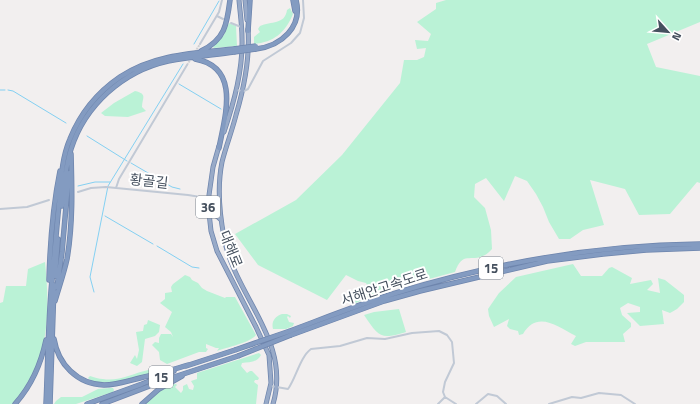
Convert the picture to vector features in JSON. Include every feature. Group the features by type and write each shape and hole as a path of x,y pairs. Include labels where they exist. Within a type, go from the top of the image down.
{"highway":[{"path":"195,53 210,46 222,35 227,23 230,0"},
{"name":"대해로","path":"239,0 242,28 241,57 236,90 211,177 208,199 209,218 212,238 217,251 267,349 270,361 271,386 266,404"},
{"name":"대해로","path":"246,0 248,32 247,66 242,91 225,151 220,177 219,200 224,241 232,266 267,334 276,361 276,387 273,404"},
{"path":"248,32 250,0"},
{"path":"46,404 51,297 60,190 69,148 75,129 88,107 100,94 117,80 129,72 152,61 171,56 195,53 256,48 273,42 286,32 292,22 295,8 294,0"},
{"path":"54,303 54,285 69,148 94,107 102,97 119,83 144,69 167,62 234,50"},
{"path":"189,58 204,61 213,66 220,72 225,84 226,103 219,148"},
{"path":"16,404 34,377 44,351 54,303 64,272 68,249 72,200 69,148"},
{"path":"211,177 215,180 220,177"},
{"path":"209,218 211,215 215,215 221,220"},
{"name":"서해안고속도로","path":"102,404 238,356 291,333 396,293 503,266 572,254 654,245 700,244"},
{"name":"서해안고속도로","path":"87,404 188,365 291,333 420,290 547,261 646,250 700,248"},
{"path":"50,328 56,352 63,364 73,374 95,384 118,384 188,365"},
{"path":"50,328 50,404"},
{"path":"142,404 159,389 190,372"}],"street":[{"path":"200,44 217,16 222,0"},
{"path":"236,90 242,91 248,89 263,61 291,43 300,33 304,18 303,0"},
{"path":"217,16 223,19"},
{"path":"231,23 242,28"},
{"path":"116,188 119,179 187,65"},
{"name":"황골길","path":"78,192 91,188 109,187 188,195 219,200"},
{"path":"0,209 26,207 50,200"},
{"path":"271,386 288,389 293,382 304,356 311,349 340,346 367,338 385,339 412,333 439,331 447,334 452,342 454,364 445,382 443,392 445,397 456,404"},
{"path":"549,404 572,397 581,398 599,393 621,395 635,404"},
{"path":"476,404 488,394 497,396 506,404"},
{"path":"438,404 445,397"}],"green space":[{"path":"446,0 700,0 700,22 647,44 656,67 700,76 700,183 697,182 670,214 639,215 625,189 590,180 604,225 583,230 570,239 559,239 536,194 527,181 515,176 504,201 486,178 475,184 474,197 485,208 491,230 492,249 489,252 480,257 464,259 458,265 455,272 377,293 354,304 354,301 365,294 369,289 366,283 346,275 327,300 258,265 235,234 296,200 342,155 400,83 404,60 417,60 424,57 426,48 417,49 415,40 428,41 431,34 417,22 436,9 436,3"},
{"path":"290,8 293,14 290,21 278,35 273,39 254,44 254,37 260,32 258,29 260,26 277,22 286,15 287,10"},
{"path":"229,23 236,26 237,46 214,48 213,47 224,35"},
{"path":"135,91 143,95 142,107 146,111 128,117 105,116 101,113 114,103"},
{"path":"45,262 47,322 42,351 31,379 23,392 13,404 0,404 0,303 3,302 6,286 26,286 28,269"},
{"path":"573,264 581,276 602,276 609,268 612,267 632,278 630,284 651,280 653,284 647,290 660,293 658,278 665,280 684,295 684,302 670,313 662,310 664,324 640,326 627,313 640,312 640,307 628,303 620,308 622,315 631,323 631,327 623,334 625,342 586,342 575,346 571,344 576,336 548,322 541,321 535,323 523,334 519,335 518,331 510,329 507,326 509,319 494,327 489,316 488,309 499,293 516,277"},
{"path":"185,275 190,277 207,291 225,298 235,297 256,335 244,343 217,351 219,348 206,344 206,348 208,349 206,352 199,352 167,364 160,360 159,352 152,345 155,342 159,343 161,334 171,334 173,337 171,332 165,327 172,312 160,303 165,299 165,293 172,292 171,287 173,284"},
{"path":"399,309 406,332 391,336 381,335 377,332 364,315 374,312"},
{"path":"282,314 291,316 290,318 288,316 287,317 289,322 294,323 293,326 286,329 273,329 274,320 277,316"},
{"path":"148,320 160,325 159,332 155,336 145,339 142,362 137,366 130,363 135,355 137,359 139,350 136,332 143,331 144,325 147,324"},
{"path":"259,353 261,355 259,358 253,362 242,363 241,366 247,373 252,371 259,378 254,382 258,385 256,404 144,404 158,391 167,386 176,384 177,385 175,387 181,393 183,386 187,384 189,389 193,390 194,386 191,381 197,379 197,373"},
{"path":"148,370 154,370 142,377 121,382 101,382 93,381 88,378 90,376 109,380 126,377"},
{"path":"113,388 113,392 76,404 54,404 61,397 82,397 98,389"}],"waterway":[{"path":"194,44 219,1"},
{"path":"94,292 90,277 108,186 183,64"},
{"path":"179,84 221,109"},
{"path":"0,90 5,90"},
{"path":"8,90 13,91 66,123"},
{"path":"87,136 127,161"},
{"path":"131,163 172,187 180,189"},
{"path":"78,186 95,182 110,182"},
{"path":"105,216 153,244"},
{"path":"157,246 192,267 199,268"}],"tunnel":[{"path":"195,52 200,44"},
{"path":"187,65 192,57"}]}
